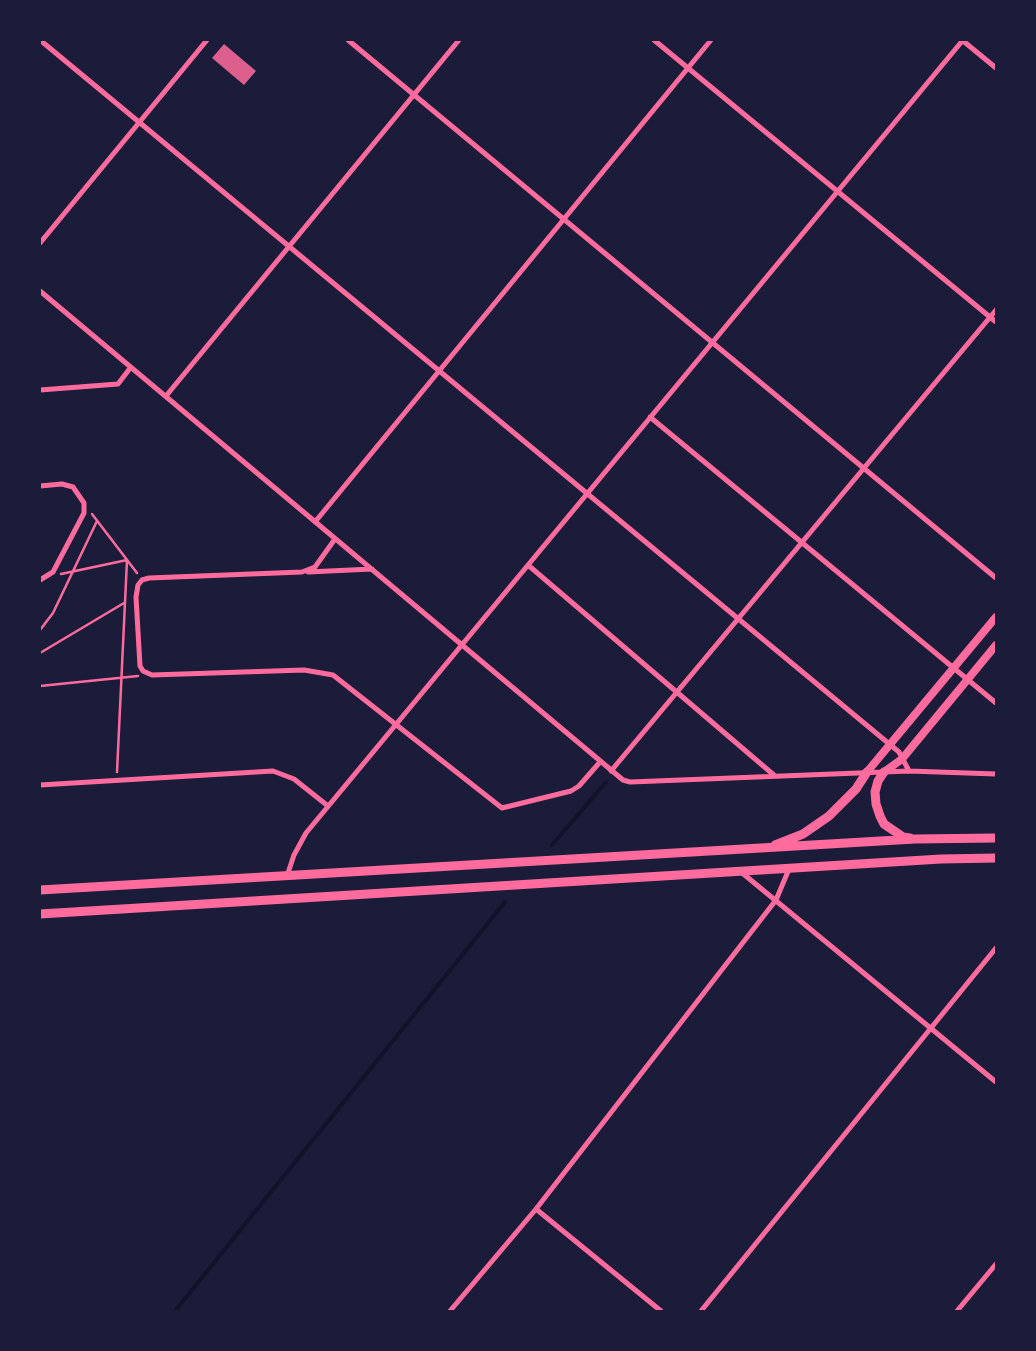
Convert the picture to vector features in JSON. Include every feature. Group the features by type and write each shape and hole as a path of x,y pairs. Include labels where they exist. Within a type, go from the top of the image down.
{"highway":[{"path":"762,849 803,834 815,827 845,801 867,772"},
{"path":"884,772 878,781 875,792 880,816 884,824 896,832 915,839"},
{"path":"40,890 915,839 996,838"},
{"path":"40,914 942,859 996,858"}],"main road":[{"path":"867,772 996,617"},
{"path":"884,772 902,759 996,645"}],"street":[{"path":"40,40 891,745 909,771"},
{"path":"40,243 207,40"},
{"path":"348,40 996,578"},
{"path":"166,396 458,40"},
{"path":"654,40 996,322"},
{"path":"315,522 711,40"},
{"path":"287,876 294,855 306,833 963,40 996,68"},
{"path":"40,291 600,762 630,782 909,771 996,774"},
{"path":"611,771 678,694 996,310"},
{"path":"40,390 118,384 131,367"},
{"path":"650,417 996,703"},
{"path":"40,486 62,484 73,487 84,502 84,512 53,572 43,579"},
{"path":"302,572 315,567 335,539"},
{"path":"528,565 775,776"},
{"path":"372,569 149,578 142,580 138,585 136,597 138,659 143,671 152,675 304,670 320,672 343,681 395,725 502,808 571,791 579,786 600,762"},
{"path":"40,785 273,772 294,779 328,806"},
{"path":"450,1311 536,1210 776,900 789,868"},
{"path":"741,872 996,1082"},
{"path":"701,1311 996,948"},
{"path":"536,1210 661,1311"},
{"path":"957,1311 996,1264"}],"path":[{"path":"84,502 142,580"},
{"path":"40,630 53,613 98,520"},
{"path":"43,579 127,560"},
{"path":"117,781 127,560"},
{"path":"40,654 136,597"},
{"path":"40,686 152,675"}],"building":[{"path":"224,44 256,71 244,85 212,58"}],"waterway":[{"path":"552,845 606,782"},
{"path":"175,1311 505,902"}]}
